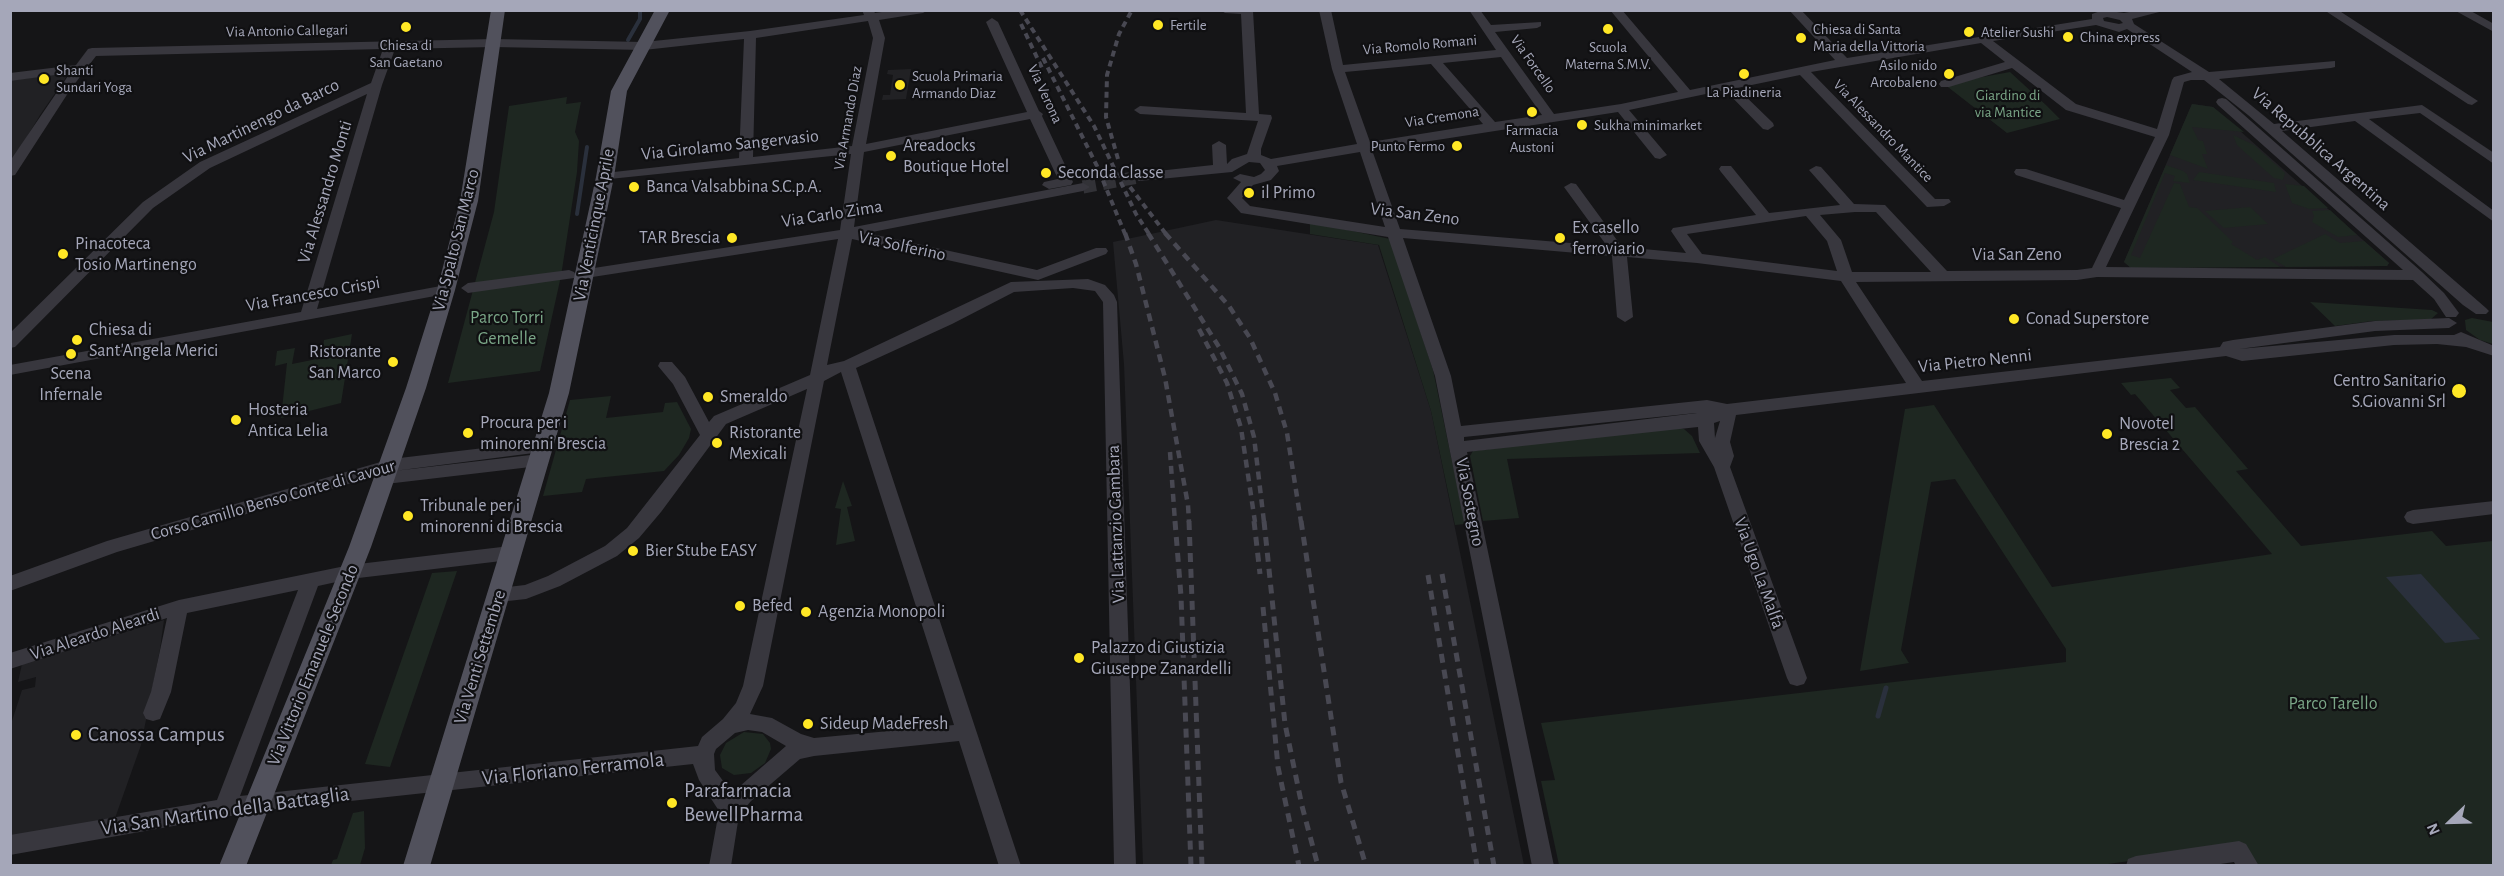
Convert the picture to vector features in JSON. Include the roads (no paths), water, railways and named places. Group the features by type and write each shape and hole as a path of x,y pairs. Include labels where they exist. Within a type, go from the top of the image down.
{"main road":[{"name":"Via Spalto San Marco","path":"389,471 446,290 469,201 498,10"},
{"name":"Via Venticinque Aprile","path":"541,454 559,393 577,274 605,177 619,91 664,11"},
{"name":"Via Venti Settembre","path":"416,866 541,454"},
{"name":"Via Vittorio Emanuele Secondo","path":"232,866 351,572 389,471"}],"street":[{"name":"Via Antonio Callegari","path":"10,77 80,68 92,52 494,43 644,46 750,35 870,15 923,10"},
{"path":"1225,10 1247,11 1253,117"},
{"name":"Via Sostegno","path":"1325,10 1338,69 1443,376 1543,866"},
{"name":"Via Forcello","path":"1474,10 1551,119"},
{"path":"1615,10 1687,95"},
{"path":"1794,10 1844,62"},
{"path":"2113,28 2126,21 2162,10"},
{"path":"2329,10 2472,101"},
{"path":"2459,10 2493,29"},
{"name":"Via Cremona","path":"1254,158 1269,163 1492,126 1621,108 1844,62 1984,40 2097,14"},
{"name":"Via Repubblica Argentina","path":"2097,14 2126,21 2200,79 2271,128 2468,302 2487,313"},
{"name":"Via Repubblica Argentina","path":"2097,14 2113,28 2200,79 2439,296 2455,333 2469,342"},
{"name":"Via Armando Diaz","path":"847,229 858,149 879,38 870,15"},
{"name":"Via Verona","path":"992,22 1037,114 1066,182"},
{"name":"Via Forcello","path":"1488,29 1537,24"},
{"path":"746,162 750,35"},
{"path":"1984,40 2071,107 2162,135"},
{"name":"Via Alessandro Monti","path":"308,314 376,85 390,46"},
{"name":"Via Romolo Romani","path":"1338,69 1505,53"},
{"path":"1435,61 1492,126"},
{"path":"1945,84 2014,63"},
{"path":"2097,272 2162,135 2175,92 2200,79 2331,64"},
{"path":"10,172 80,68"},
{"name":"Via Alessandro Mantice","path":"1803,71 1932,204 1944,202"},
{"name":"Via Martinengo da Barco","path":"15,338 148,205 205,165 376,85"},
{"path":"1729,87 1768,126"},
{"path":"1621,108 1660,155"},
{"path":"2271,128 2422,109 2493,160"},
{"path":"1139,177 1225,168 1241,159 1254,158 1254,150 1266,118 1140,110"},
{"name":"Via Girolamo Sangervasio","path":"605,177 858,149 1037,114"},
{"path":"2359,118 2493,218"},
{"path":"1219,145 1220,164 1236,176 1249,181 1261,180 1270,174 1269,163"},
{"path":"1726,169 1766,218"},
{"path":"1816,170 1851,209"},
{"path":"2020,172 2129,206"},
{"name":"Via San Zeno","path":"1249,181 1234,198 1246,210 1393,233 1697,258 1846,277 2077,275 2097,272 2417,275"},
{"name":"Via Carlo Zima","path":"847,229 1066,182"},
{"name":"Via Carlo Zima","path":"468,288 577,274 1083,187"},
{"path":"1571,187 1619,253 1625,317"},
{"path":"1697,258 1678,231 1809,211 1872,207 1880,208 1941,275"},
{"path":"1809,211 1834,240 1846,277 1906,372 1918,387"},
{"name":"Via Solferino","path":"704,754 709,743 730,725 743,708 753,686 847,229 858,238 1038,275 1101,251"},
{"name":"Via Lattanzio Gambara","path":"847,366 958,316 1011,287 1088,284 1100,288 1107,295 1110,302 1125,866"},
{"name":"Via Francesco Crispi","path":"10,370 446,290"},
{"path":"2450,318 2469,309 2487,313"},
{"name":"Via Pietro Nenni","path":"2227,351 2228,346 2293,336 2450,318"},
{"name":"Via Pietro Nenni","path":"1457,440 1481,443 1727,410 2227,351 2242,356 2394,340 2437,339 2469,342"},
{"path":"2469,342 2490,352"},
{"path":"666,366 679,381 708,435"},
{"path":"499,595 526,592 611,551 633,533 655,507 720,420 816,379 835,368 847,366 1010,866"},
{"path":"816,379 834,377 851,384"},
{"name":"Via Ugo La Malfa","path":"1722,467 1726,456 1722,442 1728,421 1727,410"},
{"name":"Via Ugo La Malfa","path":"1703,413 1707,441 1722,467 1797,678"},
{"path":"389,471 541,454"},
{"name":"Corso Camillo Benso Conte di Cavour","path":"10,584 113,546 389,471"},
{"path":"2413,517 2493,507"},
{"name":"Via Aleardo Aleardi","path":"10,661 179,607 351,572 510,554"},
{"name":"Via Vittorio Emanuele Secondo","path":"225,807 311,580"},
{"name":"Via Aleardo Aleardi","path":"153,713 161,692 179,607"},
{"path":"730,725 748,722 765,723 795,741 814,747"},
{"path":"720,866 729,812 744,794 794,752 814,747 967,732"},
{"path":"704,754 703,763 706,774 724,800 729,812"},
{"name":"Via Floriano Ferramola","path":"441,783 704,754"},
{"name":"Via San Martino della Battaglia","path":"10,845 258,802 441,783"},
{"path":"2136,866 2239,851 2249,866"}],"water":[{"path":"2421,574 2480,639 2445,643 2386,577"}],"waterway":[{"path":"628,40 640,19 640,10"},
{"path":"577,214 587,147"},
{"path":"1878,716 1886,688"}],"tunnel":[{"path":"1083,187 1139,177"}],"railway":[{"path":"1020,10 1094,126 1136,214 1149,234"},
{"path":"1118,159 1106,117 1107,75 1119,34 1132,10"},
{"path":"1021,24 1042,68"},
{"path":"1043,58 1097,166 1125,234"},
{"path":"1130,187 1166,234"},
{"path":"1125,233 1136,264 1165,378 1188,505 1189,522"},
{"path":"1148,233 1219,347 1242,394 1254,437 1264,522"},
{"path":"1165,233 1229,306 1250,338 1275,393 1287,433 1301,522"},
{"path":"1199,329 1227,383 1241,428 1255,522"},
{"path":"1170,452 1175,522"},
{"path":"1175,521 1181,596 1191,866"},
{"path":"1189,521 1202,866"},
{"path":"1254,521 1260,574"},
{"path":"1264,521 1285,724 1302,806 1318,866"},
{"path":"1301,521 1341,782 1366,866"},
{"path":"1442,574 1494,866"},
{"path":"1428,575 1477,866"},
{"path":"1263,607 1278,767 1299,866"}],"place":[{"name":"Fertile","path":"1158,25"},
{"name":"Chiesa di San Gaetano","path":"406,27"},
{"name":"Scuola Materna S.M.V.","path":"1608,29"},
{"name":"Atelier Sushi","path":"1969,32"},
{"name":"China express","path":"2068,37"},
{"name":"Chiesa di Santa Maria della Vittoria","path":"1801,38"},
{"name":"La Piadineria","path":"1744,74"},
{"name":"Asilo nido Arcobaleno","path":"1949,74"},
{"name":"Shanti Sundari Yoga","path":"44,79"},
{"name":"Scuola Primaria Armando Diaz","path":"900,85"},
{"name":"Farmacia Austoni","path":"1532,112"},
{"name":"Sukha minimarket","path":"1582,125"},
{"name":"Punto Fermo","path":"1457,146"},
{"name":"Areadocks Boutique Hotel","path":"891,156"},
{"name":"Seconda Classe","path":"1046,173"},
{"name":"Banca Valsabbina S.C.p.A.","path":"634,187"},
{"name":"il Primo","path":"1249,193"},
{"name":"TAR Brescia","path":"732,238"},
{"name":"Ex casello ferroviario","path":"1560,238"},
{"name":"Pinacoteca Tosio Martinengo","path":"63,254"},
{"name":"Conad Superstore","path":"2014,319"},
{"name":"Chiesa di Sant'Angela Merici","path":"77,340"},
{"name":"Scena Infernale","path":"71,354"},
{"name":"Ristorante San Marco","path":"393,362"},
{"name":"Centro Sanitario S.Giovanni Srl","path":"2459,391"},
{"name":"Smeraldo","path":"708,397"},
{"name":"Hosteria Antica Lelia","path":"236,420"},
{"name":"Procura per i minorenni Brescia","path":"468,433"},
{"name":"Novotel Brescia 2","path":"2107,434"},
{"name":"Ristorante Mexicali","path":"717,443"},
{"name":"Tribunale per i minorenni di Brescia","path":"408,516"},
{"name":"Bier Stube EASY","path":"633,551"},
{"name":"Befed","path":"740,606"},
{"name":"Agenzia Monopoli","path":"806,612"},
{"name":"Palazzo di Giustizia Giuseppe Zanardelli","path":"1079,658"},
{"name":"Sideup MadeFresh","path":"808,724"},
{"name":"Canossa Campus","path":"76,735"},
{"name":"Parafarmacia BewellPharma","path":"672,803"}],"park label":[{"name":"Giardino di via Mantice","path":"2008,104"},
{"name":"Parco Torri Gemelle","path":"507,328"},
{"name":"Parco Tarello","path":"2333,704"}]}
